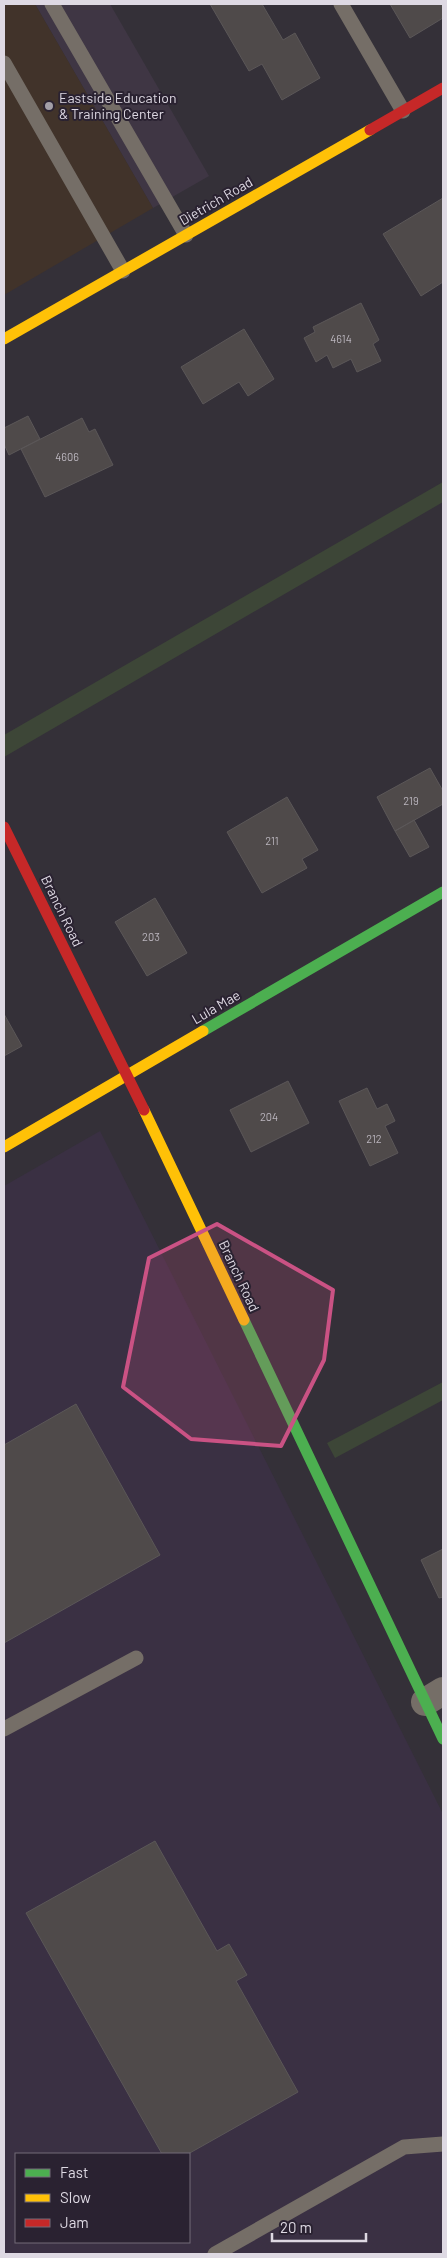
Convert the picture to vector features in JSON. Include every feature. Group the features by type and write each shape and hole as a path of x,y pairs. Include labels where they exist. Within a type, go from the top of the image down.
{"street":[{"name":"Dietrich Road","path":"4,340 443,88"},
{"name":"Branch Road","path":"4,827 434,1696 443,1739"},
{"name":"Lula Mae","path":"4,1147 443,892"}],"lane":[{"path":"52,4 186,235"},
{"path":"341,4 402,111"},
{"path":"4,62 123,271"},
{"path":"4,1730 136,1658"},
{"path":"216,2254 404,2147 443,2144"}],"highlighted area":[{"path":"217,1224 333,1290 324,1360 281,1446 191,1439 123,1387 149,1258"}],"shaded area":[{"name":"Eastside Education & Training Center","path":"4,4 35,4 153,208 4,295"},
{"path":"35,4 110,4 209,176 153,208"},
{"path":"100,1131 443,1814 443,2254 4,2254 4,1186"}],"green space":[{"path":"443,482 443,502 4,757 4,735"},
{"path":"443,1382 443,1400 335,1458 327,1443"}],"building":[{"path":"210,4 262,4 283,40 295,33 320,78 282,100 262,64 249,71"},
{"path":"390,4 443,4 443,18 410,38"},
{"path":"443,198 443,282 421,296 383,234"},
{"path":"361,303 379,340 373,344 381,361 357,372 351,359 333,368 327,355 316,362 304,338 315,332 313,327"},
{"path":"244,329 274,379 248,396 239,382 203,404 181,367"},
{"path":"28,416 40,439 9,455 4,444 4,428"},
{"path":"82,418 89,432 95,429 113,465 45,497 21,449"},
{"path":"430,768 443,791 443,804 395,831 377,797"},
{"path":"287,797 318,850 302,859 307,868 262,893 227,832"},
{"path":"414,820 429,847 410,857 395,831"},
{"path":"155,898 187,953 147,976 115,922"},
{"path":"4,1014 22,1046 4,1056"},
{"path":"288,1081 309,1123 251,1152 230,1110"},
{"path":"367,1088 377,1109 387,1104 395,1121 385,1126 398,1153 370,1166 339,1101"},
{"path":"76,1404 160,1555 4,1643 4,1445"},
{"path":"443,1549 443,1597 439,1598 421,1560"},
{"path":"155,1841 217,1951 229,1944 247,1975 236,1981 298,2092 190,2153 161,2153 26,1913"}],"traffic: fast":[{"path":"203,1031 443,892"},
{"path":"244,1320 443,1739"}],"traffic: slow":[{"path":"4,339 370,130"},
{"path":"4,1147 203,1031"},
{"path":"144,1110 244,1320"}],"traffic: jam":[{"path":"370,130 443,88"},
{"path":"4,827 144,1110"}],"place":[{"name":"Eastside Education & Training Center","path":"49,106"}]}
